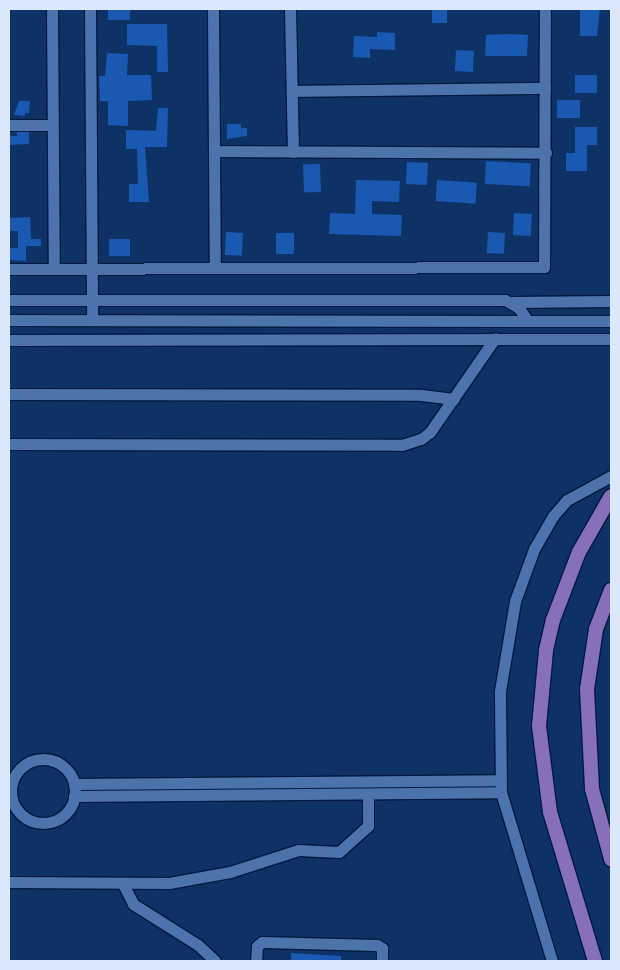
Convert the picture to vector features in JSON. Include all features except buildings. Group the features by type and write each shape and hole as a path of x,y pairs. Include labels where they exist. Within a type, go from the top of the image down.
{"main road":[{"path":"595,961 550,812 539,726 546,650 553,620 579,552 611,496"},
{"path":"611,590 596,629 587,689 592,789 611,858"}],"street":[{"path":"52,9 54,269"},
{"path":"90,9 92,320"},
{"path":"213,9 215,268"},
{"path":"290,9 293,152"},
{"path":"9,269 544,267 546,153 545,9"},
{"path":"292,91 545,88"},
{"path":"9,125 52,125"},
{"path":"214,151 546,153"},
{"path":"9,300 611,301"},
{"path":"511,302 527,320"},
{"path":"9,320 611,321"},
{"path":"9,340 495,338 611,340"},
{"path":"9,444 402,445 421,439 430,432 495,338"},
{"path":"9,394 421,395 454,399"},
{"path":"552,961 502,792 500,780 500,691 506,644 519,586 534,549 554,516 567,500 611,476"},
{"path":"43,759 63,766 74,790 71,806 61,817 37,822 19,813 10,789 23,766 43,759"},
{"path":"74,790 500,780"},
{"path":"74,790 368,794 502,792"},
{"path":"9,882 123,884 177,882 206,877 298,850 339,852 368,826 368,794"},
{"path":"123,884 133,904 198,945 215,961"},
{"path":"256,961 257,946 262,942 378,944 382,948 382,961"}]}
